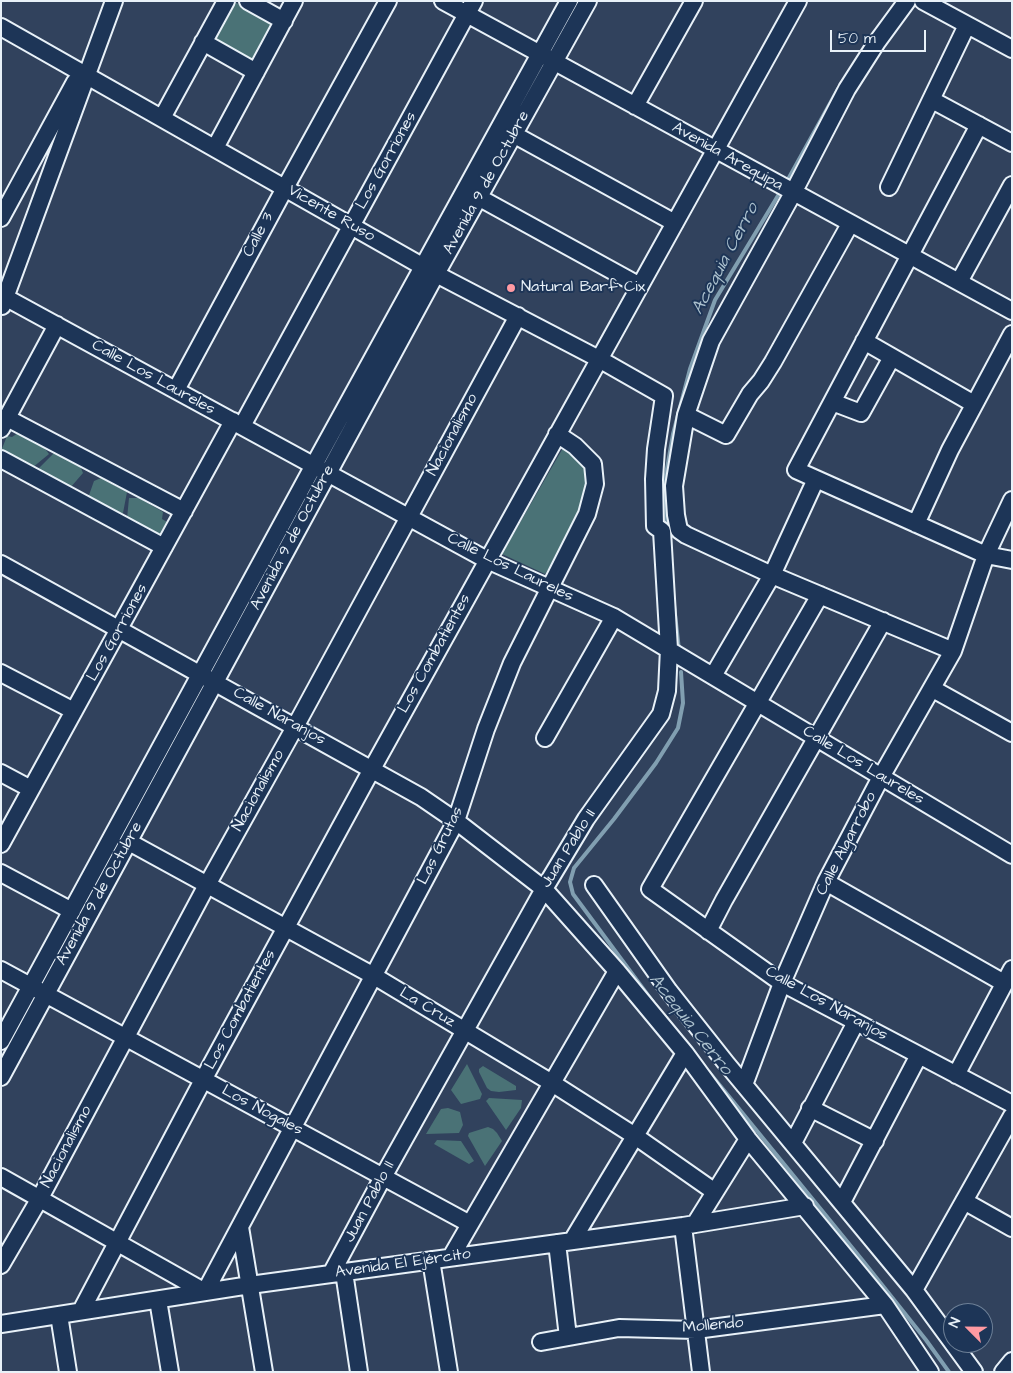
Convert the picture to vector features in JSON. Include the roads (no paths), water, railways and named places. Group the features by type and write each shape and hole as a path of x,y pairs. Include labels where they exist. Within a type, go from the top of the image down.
{"street":[{"path":"1,307 114,1"},
{"path":"1,218 119,1"},
{"path":"162,118 226,1"},
{"path":"248,1 284,21"},
{"path":"214,148 294,1"},
{"name":"Calle 3","path":"176,390 388,1"},
{"name":"Avenida Arequipa","path":"443,1 470,8 547,58 1012,311"},
{"name":"Avenida 9 de Octubre","path":"1,1077 72,911 328,473 430,270 478,197 513,134 547,58 569,1"},
{"name":"Avenida 9 de Octubre","path":"1,1041 38,990 129,842 314,465 430,270 547,58 588,1"},
{"path":"635,106 694,1"},
{"name":"Los Combatientes","path":"81,1312 372,769 798,1"},
{"path":"907,1 877,42 847,89 789,191 711,341 686,415 674,486 679,530 686,535 772,575 953,651"},
{"path":"923,1 1012,49"},
{"name":"Los Gorriones","path":"1,844 184,511 238,424 352,226 470,8"},
{"path":"889,187 967,25"},
{"name":"Vicente Ruso","path":"1,27 430,270 599,359 664,396"},
{"path":"203,42 256,72"},
{"path":"932,100 1012,143"},
{"path":"979,125 796,470 986,555 1012,560"},
{"path":"513,134 675,224"},
{"path":"959,282 1012,185"},
{"path":"478,197 640,286"},
{"path":"686,415 726,435 750,394 773,362 850,224"},
{"name":"Calle Los Laureles","path":"1,294 487,560 614,617 1012,855"},
{"name":"Nacionalismo","path":"1,1265 40,1198 207,885 518,316"},
{"path":"57,325 4,424 184,511"},
{"path":"916,524 950,450 1012,334"},
{"path":"864,341 974,404"},
{"path":"832,402 861,413 892,357"},
{"name":"Juan Pablo II","path":"338,1273 383,1177 544,889 586,819 661,714 677,654 662,530 655,526 654,479 656,449 664,396"},
{"name":"Las Grutas","path":"205,1292 456,821 486,729 512,663 586,514 595,484 593,464 575,446 557,434"},
{"path":"1,459 164,547"},
{"path":"713,676 772,575 816,479"},
{"name":"Calle Algarrobo","path":"744,1085 782,983 826,882 881,777 953,651 986,555 1012,500"},
{"name":"Calle Naranjos","path":"1,564 421,797 456,821 544,889"},
{"path":"757,702 820,595"},
{"path":"545,738 614,617"},
{"path":"708,931 883,622"},
{"path":"1,673 74,711"},
{"path":"933,688 1012,733"},
{"name":"Calle Los Naranjos","path":"757,702 650,889 782,983 1012,1104"},
{"path":"1,773 32,789"},
{"name":"La Cruz","path":"129,842 374,976 552,1083 635,1136 715,1192"},
{"path":"1,873 72,911"},
{"path":"826,882 1008,976 956,1075"},
{"path":"594,885 669,991 744,1085 914,1290 974,1372"},
{"path":"544,889 617,971 685,1053 748,1139 885,1305 930,1372"},
{"name":"Los Nogales","path":"1,970 470,1224"},
{"path":"452,1257 617,971"},
{"path":"793,1144 856,1022"},
{"path":"568,1337 564,1242 635,1136 685,1053"},
{"path":"842,1202 919,1055"},
{"path":"810,1108 875,1141"},
{"path":"914,1290 1012,1116"},
{"path":"701,1372 696,1330 689,1225 715,1192 748,1139"},
{"path":"1,1176 205,1292"},
{"path":"964,1201 1012,1228"},
{"name":"Avenida El Ejército","path":"1,1324 205,1292 689,1225 805,1206"},
{"path":"240,1227 264,1372"},
{"path":"431,1260 449,1372"},
{"path":"338,1273 359,1372"},
{"path":"158,1300 170,1372"},
{"name":"Mollendo","path":"541,1342 619,1328 696,1330 885,1305"},
{"path":"59,1315 68,1372"}],"waterway":[{"name":"Acequia Cerro","path":"786,183 838,89"},
{"name":"Acequia Cerro","path":"667,528 665,480 673,434 690,369 715,300 782,189"},
{"name":"Acequia Cerro","path":"674,605 679,650"},
{"name":"Acequia Cerro","path":"653,1002 573,894 570,882 574,868 656,763 678,728 683,703 681,672"},
{"name":"Acequia Cerro","path":"709,1072 863,1261 949,1372"}],"place":[{"name":"Natural Barf Cix","path":"511,288"}]}
